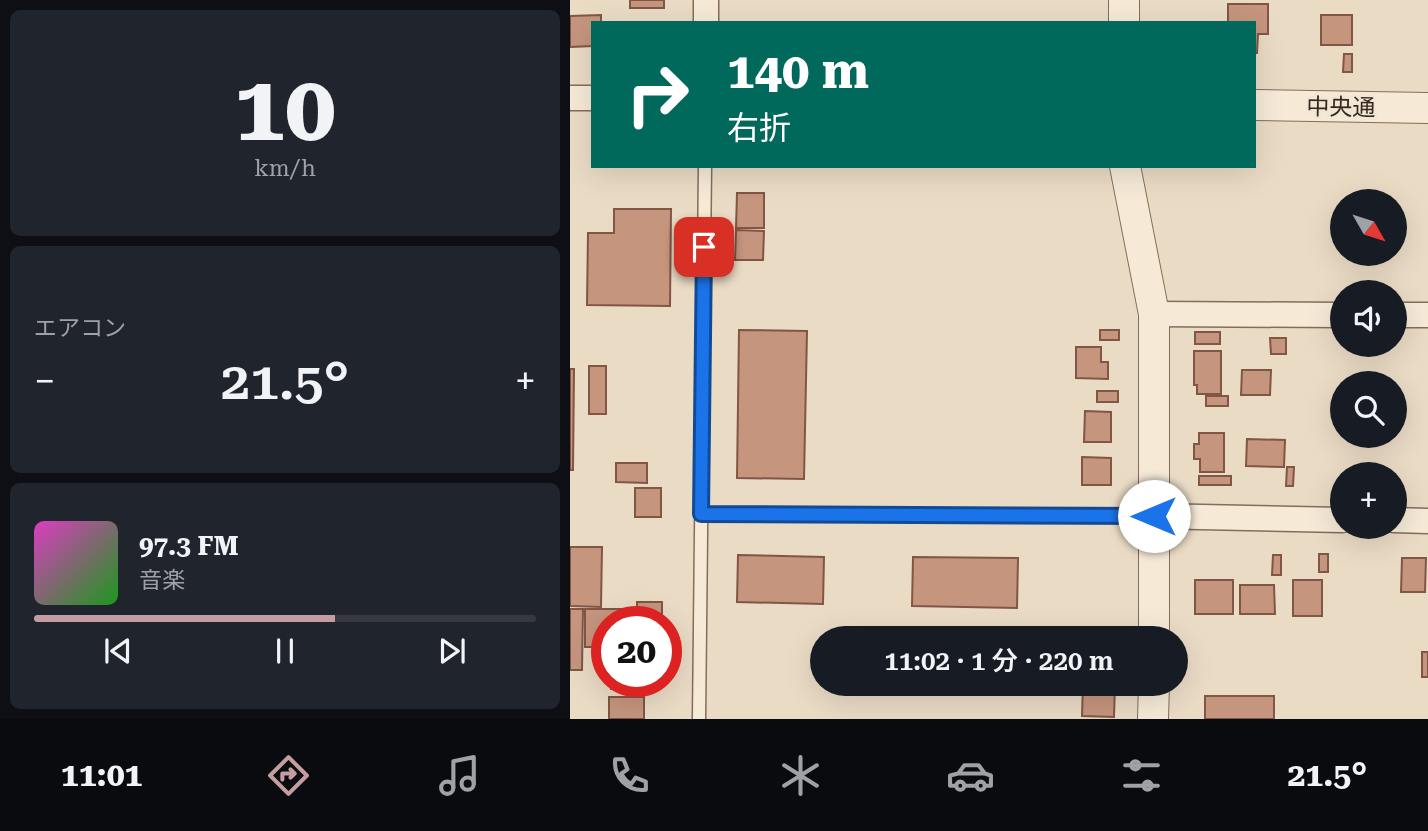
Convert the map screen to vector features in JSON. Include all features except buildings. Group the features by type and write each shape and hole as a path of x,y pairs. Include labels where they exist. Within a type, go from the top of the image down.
{"street":[{"path":"706,0 706,21"},
{"path":"1124,0 1124,21"},
{"path":"570,98 591,98"},
{"name":"中央通","path":"1256,105 1428,108"},
{"path":"1125,168 1154,314 1154,626"},
{"path":"1154,314 1330,315"},
{"path":"1407,315 1428,315"},
{"path":"1154,516 1330,520"},
{"path":"1407,520 1428,521"},
{"path":"1153,719 1154,696"}],"lane":[{"path":"699,719 705,168"},
{"path":"701,514 1154,516"}],"route":[{"path":"704,247 701,514 1154,516"}]}
